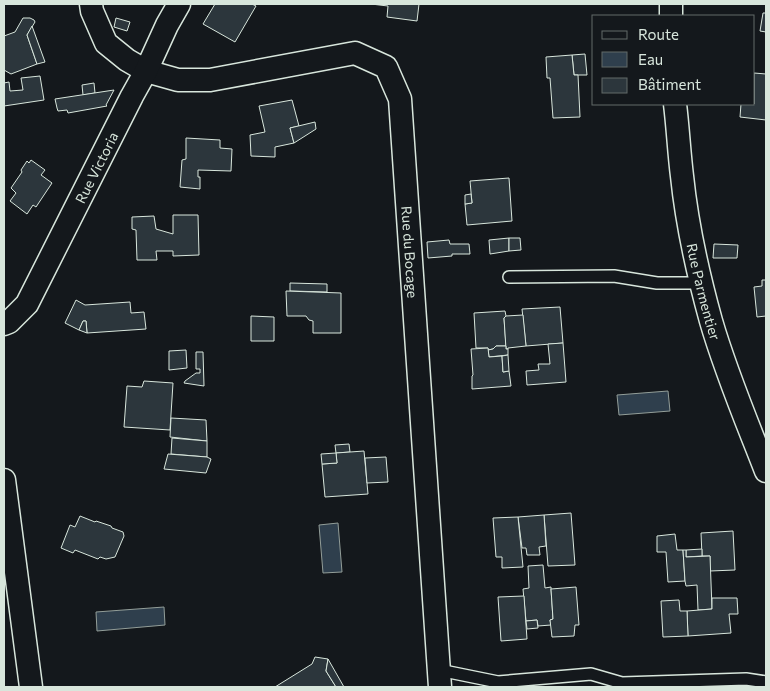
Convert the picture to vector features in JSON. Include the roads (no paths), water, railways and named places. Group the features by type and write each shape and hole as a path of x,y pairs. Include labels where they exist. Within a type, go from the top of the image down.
{"street":[{"name":"Rue du Bocage","path":"91,4 92,11 106,43 127,60 146,71 178,80 210,80 356,53 386,67 400,99 440,679"},
{"name":"Rue Victoria","path":"4,324 9,322 27,304 146,71 167,25 180,4"},
{"name":"Rue Parmentier","path":"675,105 682,177 693,246 711,322 730,380 766,471"},
{"path":"4,480 31,687"}],"lane":[{"path":"509,277 614,276 657,283 702,283"},
{"path":"440,679 498,682 591,674 622,683 746,679 766,682"}],"water":[{"path":"668,391 670,411 619,415 617,395"},
{"path":"338,523 342,572 323,573 319,525"},
{"path":"164,607 165,625 97,631 96,612"}]}
